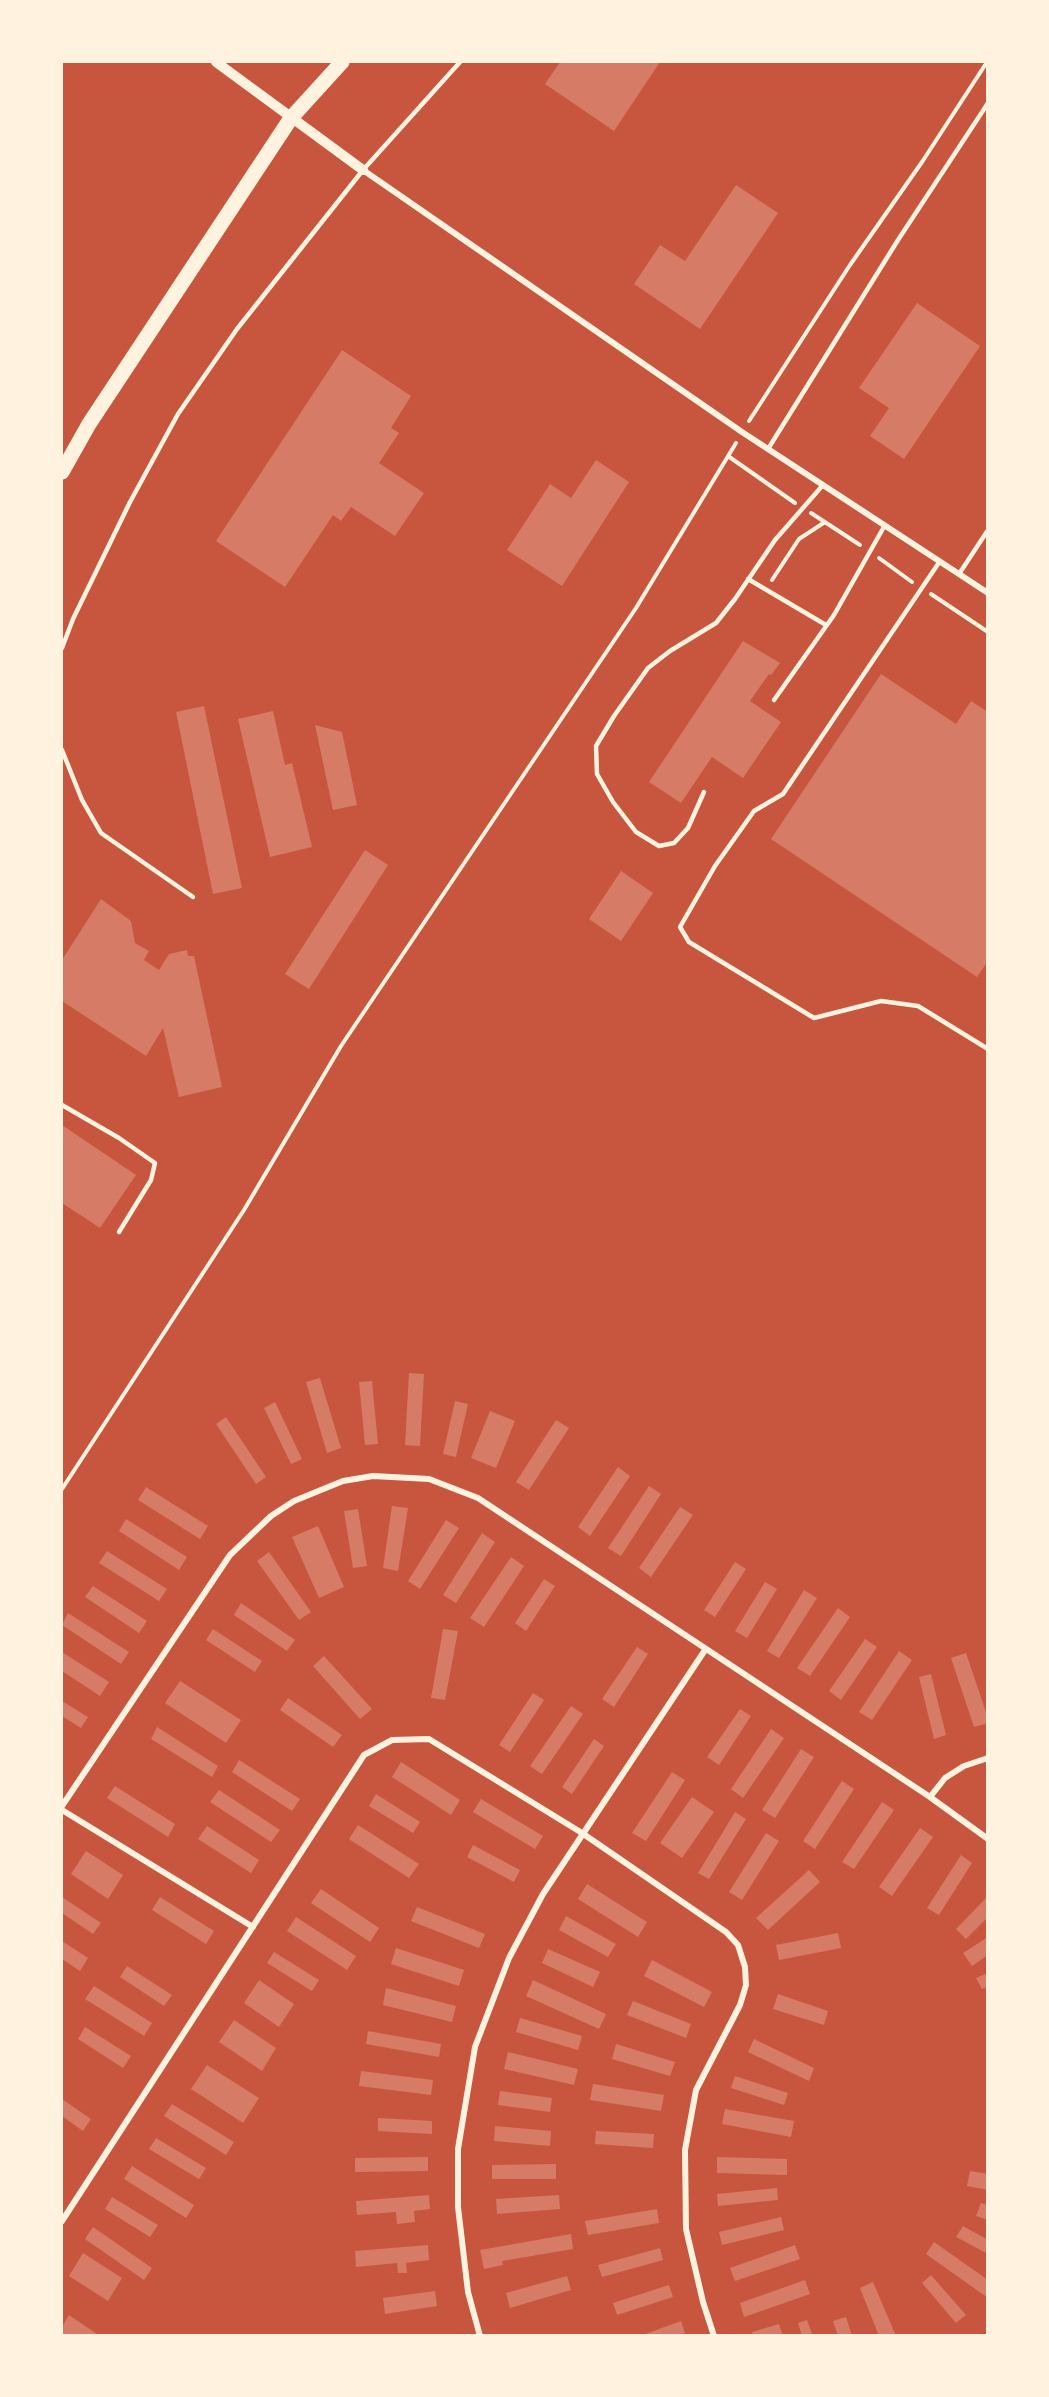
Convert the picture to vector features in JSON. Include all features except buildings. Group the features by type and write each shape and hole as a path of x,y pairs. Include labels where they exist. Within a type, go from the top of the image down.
{"main road":[{"path":"62,472 88,424 291,118 342,62"}],"street":[{"path":"216,62 363,170 742,432 987,593"},
{"path":"253,1927 62,1808 230,1555 271,1516 294,1501 344,1481 373,1476 429,1479 478,1498 930,1797 987,1839"},
{"path":"480,2336 468,2292 458,2207 458,2149 473,2057 509,1958 543,1894 705,1650"},
{"path":"62,2221 364,1755 392,1740 429,1739 582,1833 726,1932 738,1945 745,1966 746,1985 740,2005 696,2090 685,2150 686,2229 714,2336"},
{"path":"930,1797 945,1778 964,1766 987,1758"}],"lane":[{"path":"62,648 73,619 130,502 178,414 237,329 363,170 460,62"},
{"path":"768,449 987,103"},
{"path":"704,792 688,828 674,843 658,846 636,832 613,802 597,774 596,747 614,716 648,668 670,651 716,623 775,540 823,485"},
{"path":"774,700 826,626 885,525"},
{"path":"959,574 987,530"},
{"path":"940,561 783,794 754,812 715,866 680,927 689,942 814,1018 881,1001 918,1006 987,1049"},
{"path":"748,579 826,626"},
{"path":"62,750 82,800 101,833 194,897"},
{"path":"62,1105 120,1138 155,1163 151,1180 119,1232"}],"path":[{"path":"62,1489 244,1210 340,1046 636,608 742,432 850,265 922,162 987,62"},
{"path":"766,590 799,539 825,522"}]}
